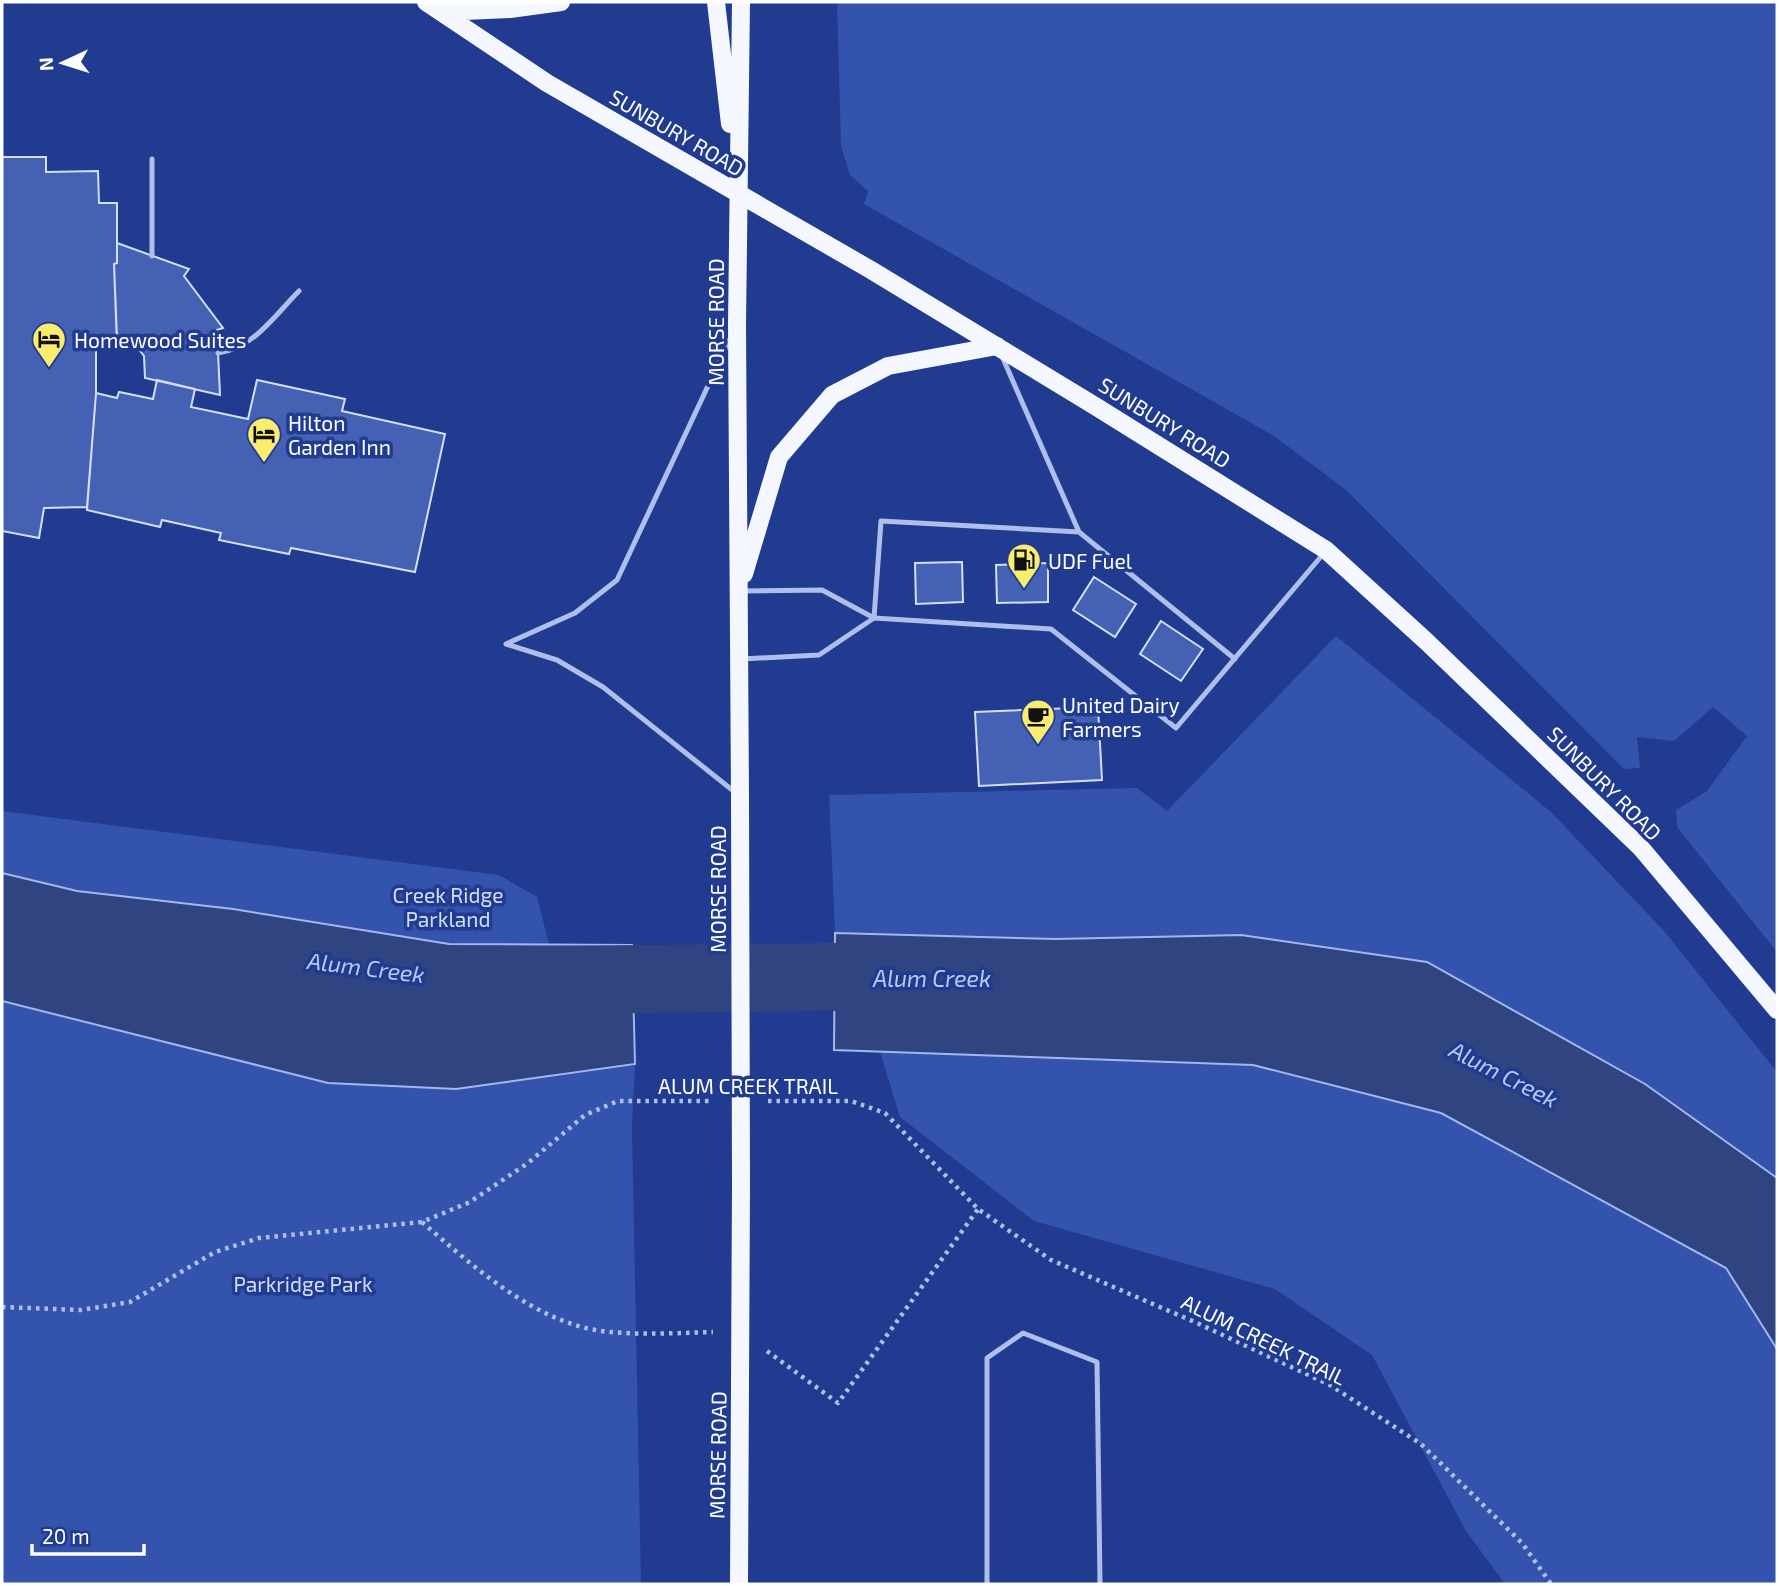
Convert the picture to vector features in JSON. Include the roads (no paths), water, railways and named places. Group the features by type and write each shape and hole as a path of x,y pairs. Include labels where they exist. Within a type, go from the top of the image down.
{"main road":[{"path":"433,7 510,9 561,2"},
{"name":"MORSE ROAD","path":"716,2 738,193"},
{"name":"MORSE ROAD","path":"739,1584 741,1184 737,326 741,2"},
{"name":"SUNBURY ROAD","path":"433,7 547,83 997,346 1326,550 1437,651 1641,848 1777,1010"},
{"path":"739,591 779,457 832,395 888,366 997,346"}],"lane":[{"path":"152,159 152,256"},
{"path":"218,353 237,349 249,342 299,291"},
{"path":"737,326 617,580 575,613 506,644 557,660 603,687 740,796"},
{"path":"997,346 1079,532 1235,659"},
{"path":"874,618 881,521 1079,532"},
{"path":"739,591 822,590 874,618 1051,629 1176,729 1326,550"},
{"path":"740,659 819,655 874,618"},
{"path":"987,1584 987,1358 1023,1333 1097,1362 1100,1584"}],"water":[{"path":"2,873 77,891 233,909 449,944 632,945 635,1064 456,1089 328,1083 2,1001"},
{"path":"835,933 1056,939 1241,935 1427,962 1645,1084 1777,1178 1777,1349 1726,1268 1441,1113 1253,1065 834,1050"}],"waterway":[{"name":"Alum Creek","path":"540,980 927,976"}],"place":[{"name":"Homewood Suites","path":"49,369"},
{"name":"Hilton Garden Inn","path":"264,464"},
{"name":"UDF Fuel","path":"1024,590"},
{"name":"United Dairy Farmers","path":"1038,746"}],"park label":[{"name":"Creek Ridge Parkland","path":"448,906"},
{"name":"Parkridge Park","path":"303,1283"}]}
